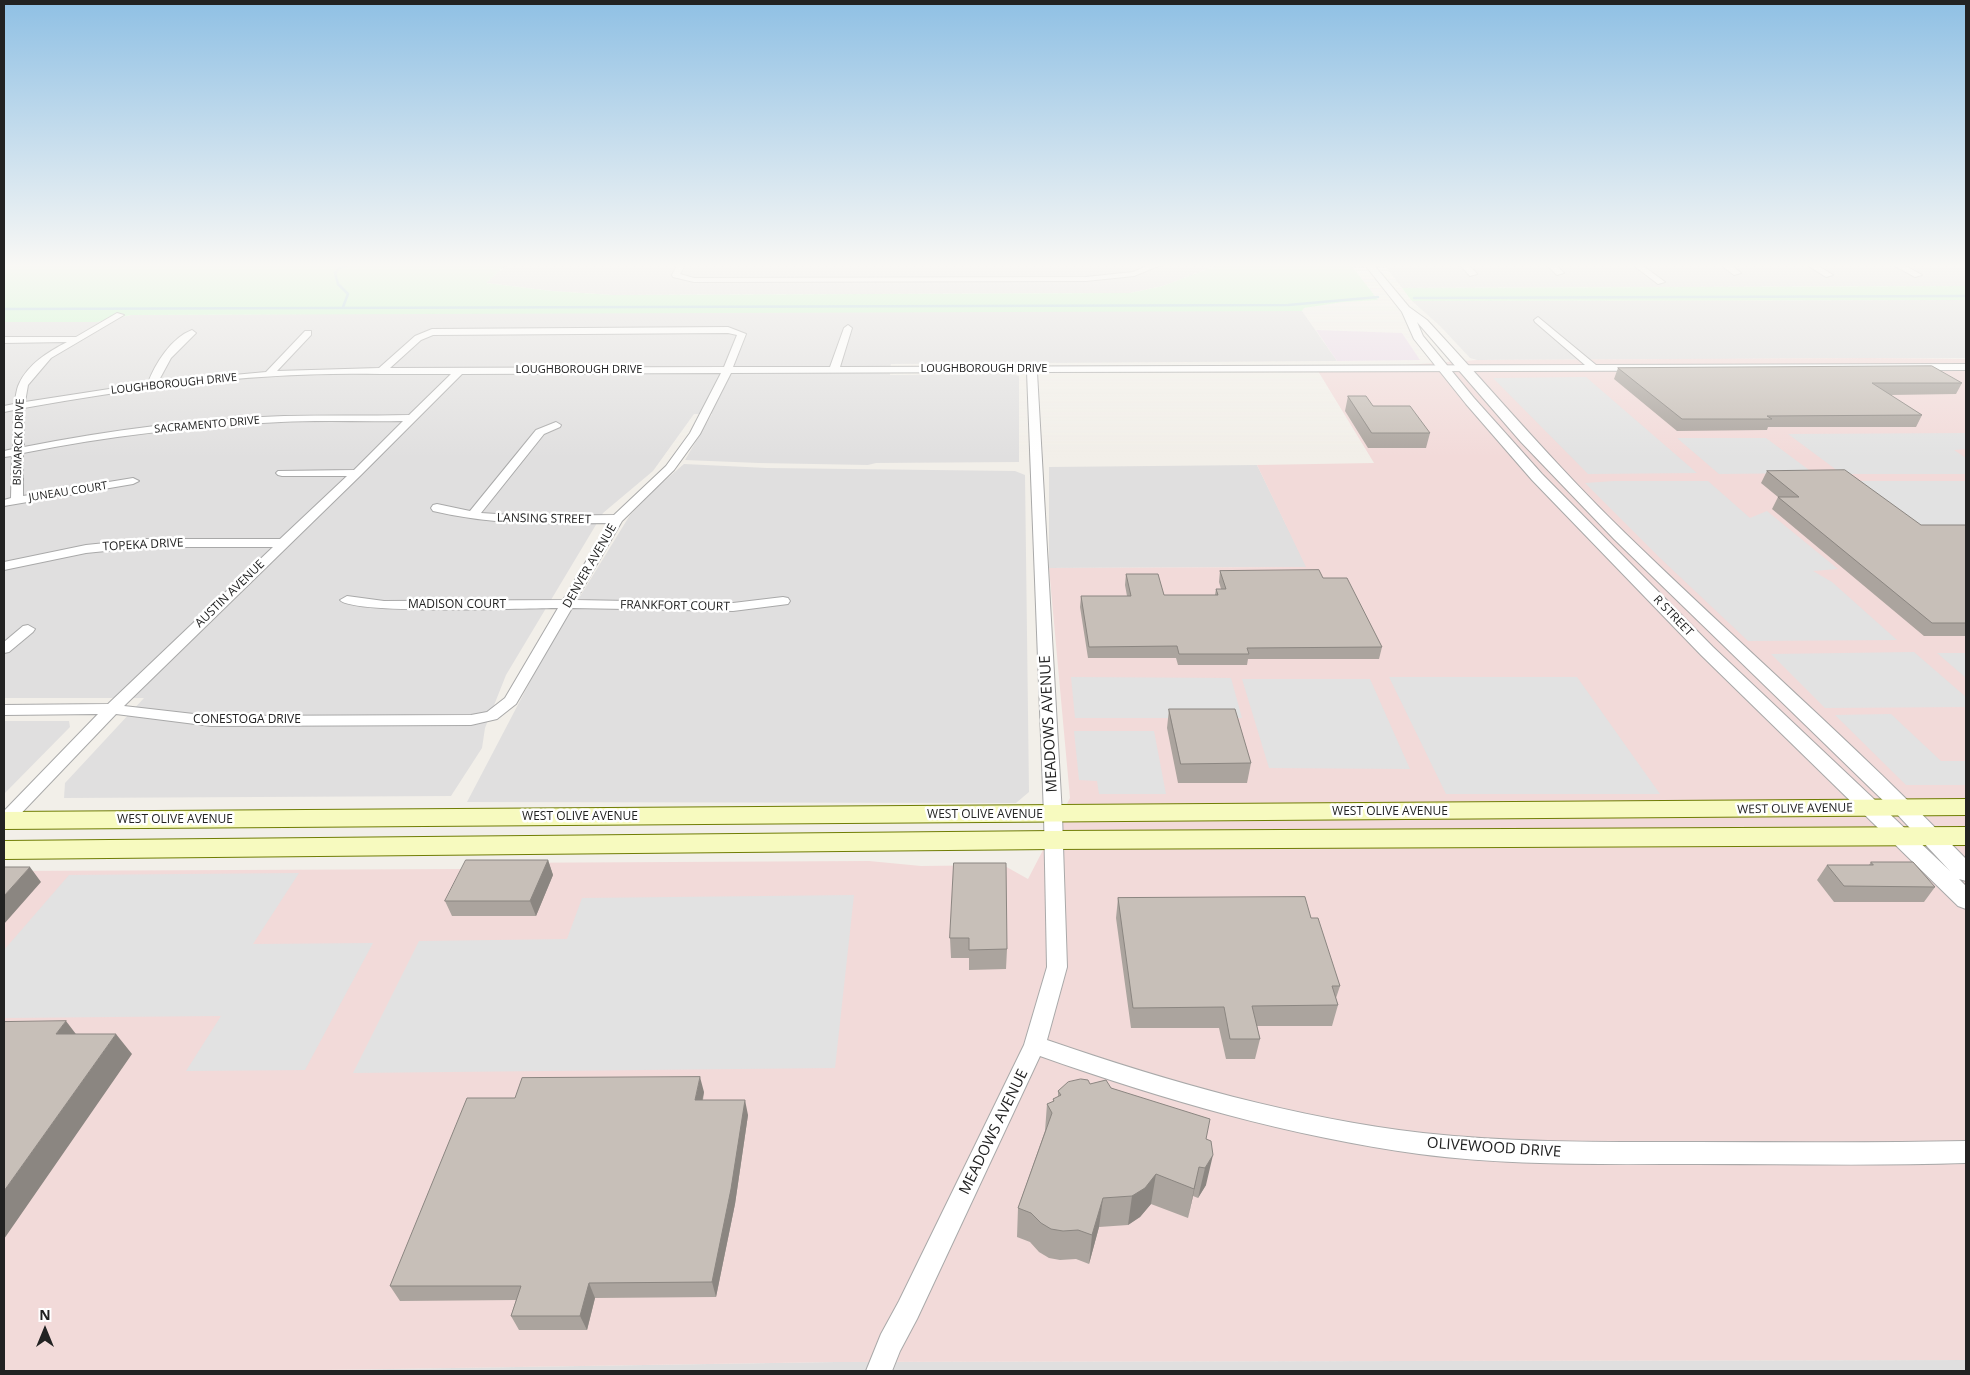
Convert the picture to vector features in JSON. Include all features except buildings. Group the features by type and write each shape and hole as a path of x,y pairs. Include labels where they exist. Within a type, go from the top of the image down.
{"main road":[{"name":"WEST OLIVE AVENUE","path":"4,821 1966,807"},
{"name":"WEST OLIVE AVENUE","path":"4,850 1053,840 1966,836"}],"street":[{"name":"BISMARCK DRIVE","path":"17,500 19,406 24,385 33,370 48,356 95,329"},
{"path":"834,370 848,329"},
{"name":"R STREET","path":"1415,329 1443,367 1537,477 1707,651 1873,808 1966,900"},
{"name":"R STREET","path":"1430,329 1521,433 1619,536 1903,808 1966,873"},
{"path":"1549,329 1593,367"},
{"name":"DENVER AVENUE","path":"380,371 424,334 432,332 466,330 737,332 742,334 727,370 686,447 670,468 617,519 511,701 492,716"},
{"path":"152,385 163,360 170,351 192,333"},
{"path":"268,374 308,333"},
{"path":"4,340 75,340"},
{"name":"LOUGHBOROUGH DRIVE","path":"4,409 152,385 268,374 380,371 1966,367"},
{"name":"MEADOWS AVENUE","path":"879,1371 890,1343 908,1310 1036,1045 1057,967 1053,815 1032,369"},
{"name":"AUSTIN AVENUE","path":"4,821 136,684 357,474 460,370"},
{"name":"SACRAMENTO DRIVE","path":"4,454 123,433 211,424 272,420 413,418"},
{"path":"472,516 540,432 556,426"},
{"path":"1499,434 1514,441 1545,471 1554,476 1562,477"},
{"path":"282,473 357,474"},
{"path":"1537,477 1561,488 1597,524 1619,536"},
{"name":"JUNEAU COURT","path":"4,503 133,481"},
{"name":"LANSING STREET","path":"437,508 472,516 508,520 617,519"},
{"name":"TOPEKA DRIVE","path":"4,566 86,549 145,543 283,543"},
{"path":"1639,581 1657,589 1709,640 1719,645 1736,648"},
{"name":"MADISON COURT","path":"347,600 384,605 568,604"},
{"name":"FRANKFORT COURT","path":"568,604 733,606 783,601"},
{"path":"4,649 28,629"},
{"path":"1707,651 1720,653 1730,658 1770,690 1790,700"},
{"name":"CONESTOGA DRIVE","path":"4,710 113,709 211,721 471,720 492,716"},
{"name":"OLIVEWOOD DRIVE","path":"1036,1045 1098,1068 1163,1088 1247,1110 1394,1139 1468,1148 1540,1152 1621,1153 1966,1152"}],"shaded area":[{"path":"4,329 1315,329 1337,361 891,364 890,375 1013,374 1019,376 1019,462 876,463 868,465 685,460 712,414 694,414 653,471 603,513 506,675 485,728 482,748 451,796 64,798 65,783 144,698 4,698"},
{"path":"1443,329 1966,329 1966,358 1477,360 1470,358"},
{"path":"1316,330 1402,333 1420,360 1337,361"},
{"path":"1966,359 1966,1360 835,1362 262,1371 4,1371 4,871 464,869 478,863 869,861 921,866 1003,865 1028,879 1070,798 1049,568 1306,567 1257,465 1374,463 1318,371 1477,360"},
{"path":"1586,377 1697,473 1588,474 1493,378"},
{"path":"1966,433 1966,449 1954,450 1966,458 1966,474 1842,474 1788,434"},
{"path":"1677,438 1766,438 1813,473 1719,474"},
{"path":"684,464 767,468 1015,471 1025,475 1029,792 1016,803 467,802 544,655 630,515 656,488"},
{"path":"1257,465 1307,567 1049,568 1049,467"},
{"path":"1614,481 1708,481 1750,518 1767,511 1838,569 1813,571 1832,582 1897,640 1748,641 1660,558 1585,483"},
{"path":"1851,481 1966,481 1966,530 1919,530"},
{"path":"1914,652 1966,697 1966,707 1825,708 1771,654"},
{"path":"1937,653 1966,653 1966,678"},
{"path":"1071,677 1231,678 1242,718 1075,718"},
{"path":"1389,677 1577,677 1660,794 1446,794"},
{"path":"1242,679 1370,679 1410,769 1269,768"},
{"path":"1891,714 1941,761 1966,761 1966,785 1906,785 1835,715"},
{"path":"4,721 69,721 70,727 4,794"},
{"path":"1074,731 1154,731 1166,794 1099,794 1097,781 1079,780"},
{"path":"299,873 253,944 373,943 305,1070 186,1071 221,1016 4,1018 4,950 69,875"},
{"path":"854,895 835,1068 353,1073 419,941 567,939 582,898"},
{"path":"1966,1360 1966,1371 262,1371 835,1362"}]}
